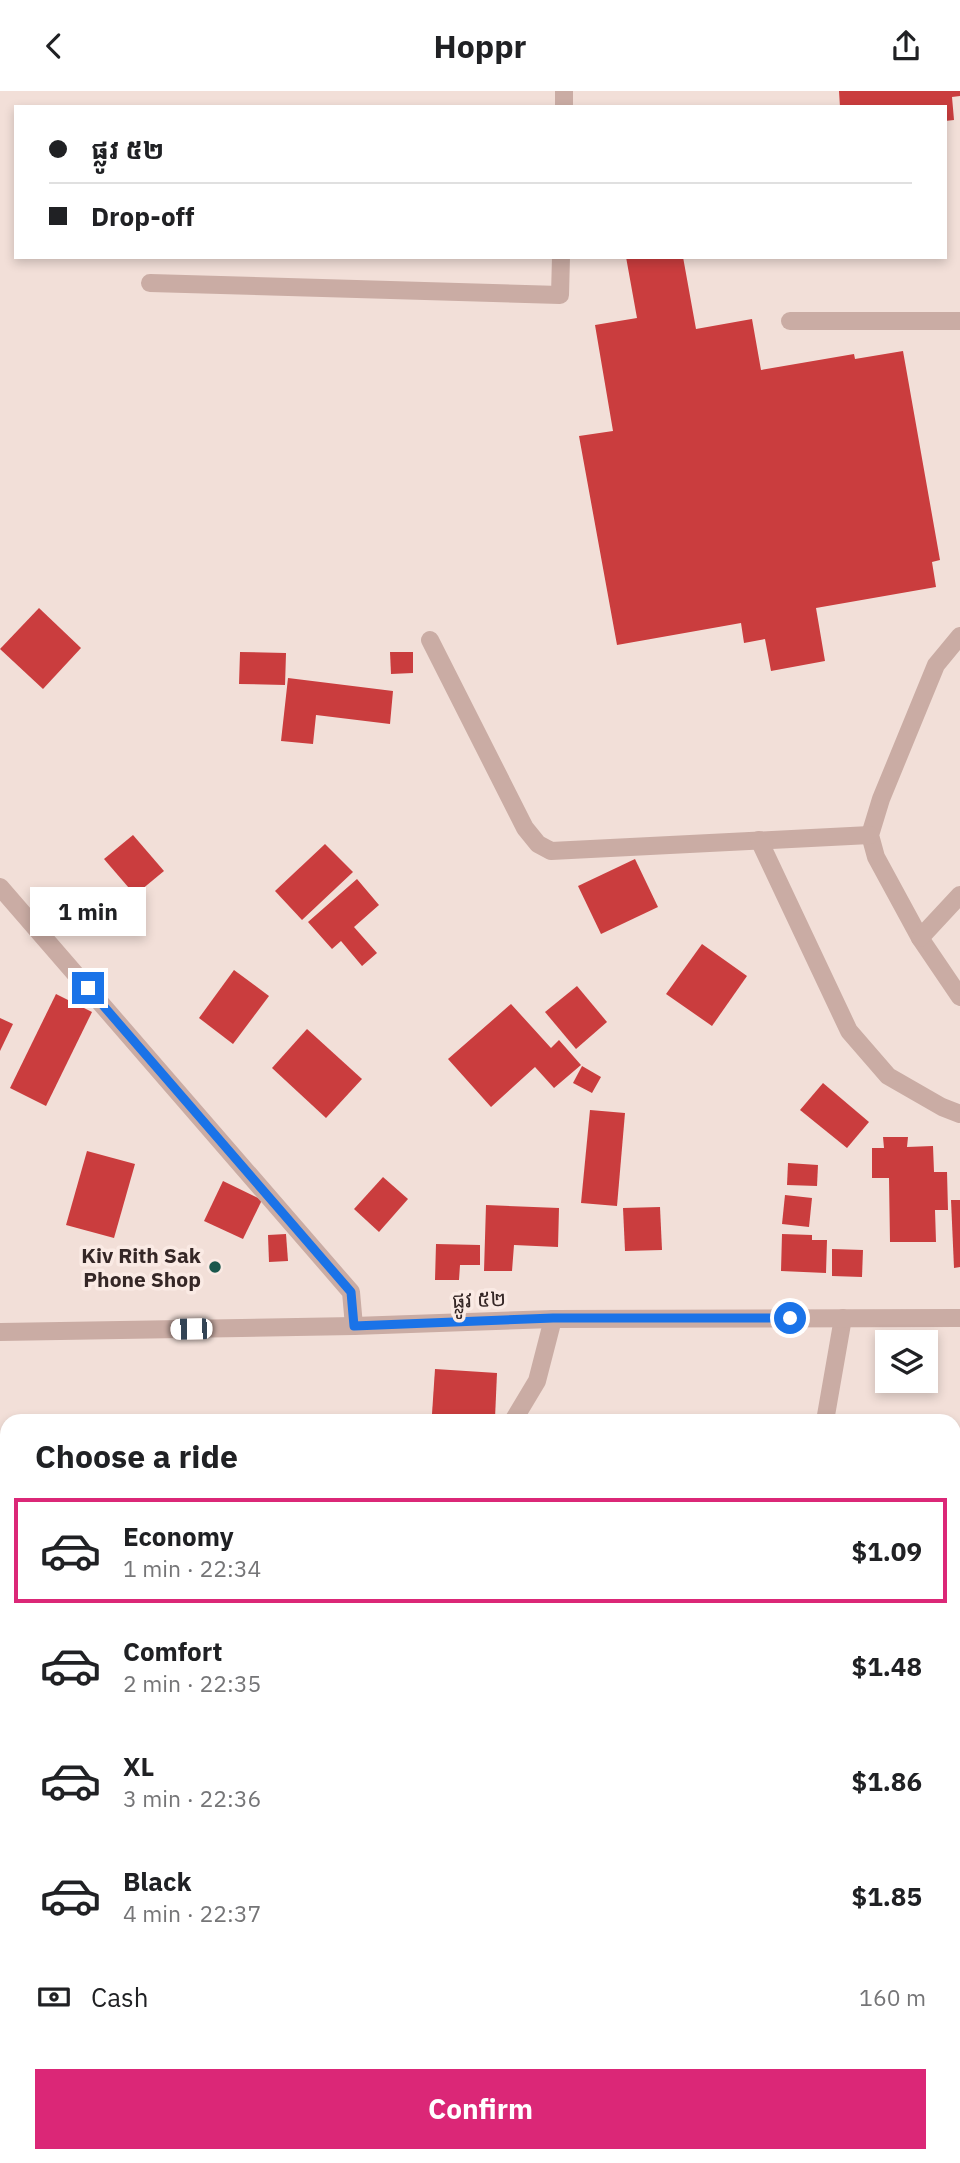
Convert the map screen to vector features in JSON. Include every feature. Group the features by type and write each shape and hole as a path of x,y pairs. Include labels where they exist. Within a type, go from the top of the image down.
{"street":[{"path":"150,283 560,295 561,259"},
{"path":"790,321 960,321"},
{"path":"960,636 936,665 881,799 870,835 876,857 920,938 960,997"},
{"path":"430,641 525,828 538,843 551,851 870,835"},
{"path":"759,840 849,1031 888,1076 942,1107 960,1114"},
{"path":"0,887 351,1292 354,1326"},
{"path":"920,938 960,895"},
{"path":"517,1414 537,1381 553,1318"},
{"name":"ផ្លូវ ៥២","path":"0,1332 354,1326 553,1318 960,1318"},
{"path":"826,1414 843,1318"}],"building":[{"path":"839,91 960,91 960,96 952,97 954,120 947,121 947,105 840,105"},
{"path":"626,259 683,259 696,329 752,319 761,370 854,354 855,359 903,351 940,560 932,562 936,587 816,608 825,661 771,671 765,639 744,643 741,623 617,645 579,436 613,431 595,325 637,318"},
{"path":"39,608 81,648 43,689 0,649"},
{"path":"240,652 286,653 285,685 239,684"},
{"path":"390,652 413,652 413,673 391,674"},
{"path":"288,678 393,691 390,724 316,715 313,744 281,741"},
{"path":"133,835 164,871 135,895 104,859"},
{"path":"325,844 353,872 302,920 275,891"},
{"path":"635,859 658,907 601,934 578,886"},
{"path":"357,879 379,905 354,927 377,953 362,966 341,941 332,949 308,922"},
{"path":"702,944 747,976 712,1026 666,994"},
{"path":"234,970 269,996 233,1044 199,1018"},
{"path":"577,986 607,1022 576,1049 545,1012"},
{"path":"56,994 92,1012 46,1106 10,1088"},
{"path":"511,1004 551,1048 559,1040 581,1065 554,1088 535,1067 491,1107 448,1059"},
{"path":"0,1018 13,1024 0,1051"},
{"path":"307,1029 362,1079 326,1118 272,1068"},
{"path":"582,1066 601,1077 592,1093 573,1083"},
{"path":"823,1083 869,1122 847,1148 800,1110"},
{"path":"590,1110 625,1113 617,1206 581,1203"},
{"path":"883,1137 908,1137 907,1147 933,1146 934,1172 947,1172 948,1210 935,1210 936,1242 890,1242 889,1178 872,1178 872,1148 884,1148"},
{"path":"87,1151 135,1164 114,1238 66,1225"},
{"path":"788,1163 818,1165 817,1186 787,1185"},
{"path":"383,1177 408,1199 379,1232 354,1209"},
{"path":"223,1181 262,1200 243,1239 204,1221"},
{"path":"785,1195 812,1198 809,1227 782,1224"},
{"path":"951,1200 960,1200 960,1267 954,1268"},
{"path":"486,1205 559,1208 558,1247 514,1245 512,1271 484,1271"},
{"path":"660,1207 662,1250 625,1251 623,1208"},
{"path":"286,1234 288,1261 269,1262 268,1235"},
{"path":"782,1234 812,1235 812,1240 827,1240 826,1273 781,1271"},
{"path":"436,1244 480,1245 480,1265 460,1265 459,1280 435,1280"},
{"path":"832,1249 863,1250 862,1277 832,1276"},
{"path":"435,1369 497,1373 495,1414 432,1414"}],"place":[{"name":"Kiv Rith Sak Phone Shop","path":"215,1267"}],"route":[{"path":"88,988 351,1292 354,1326 553,1318 790,1318"}]}
